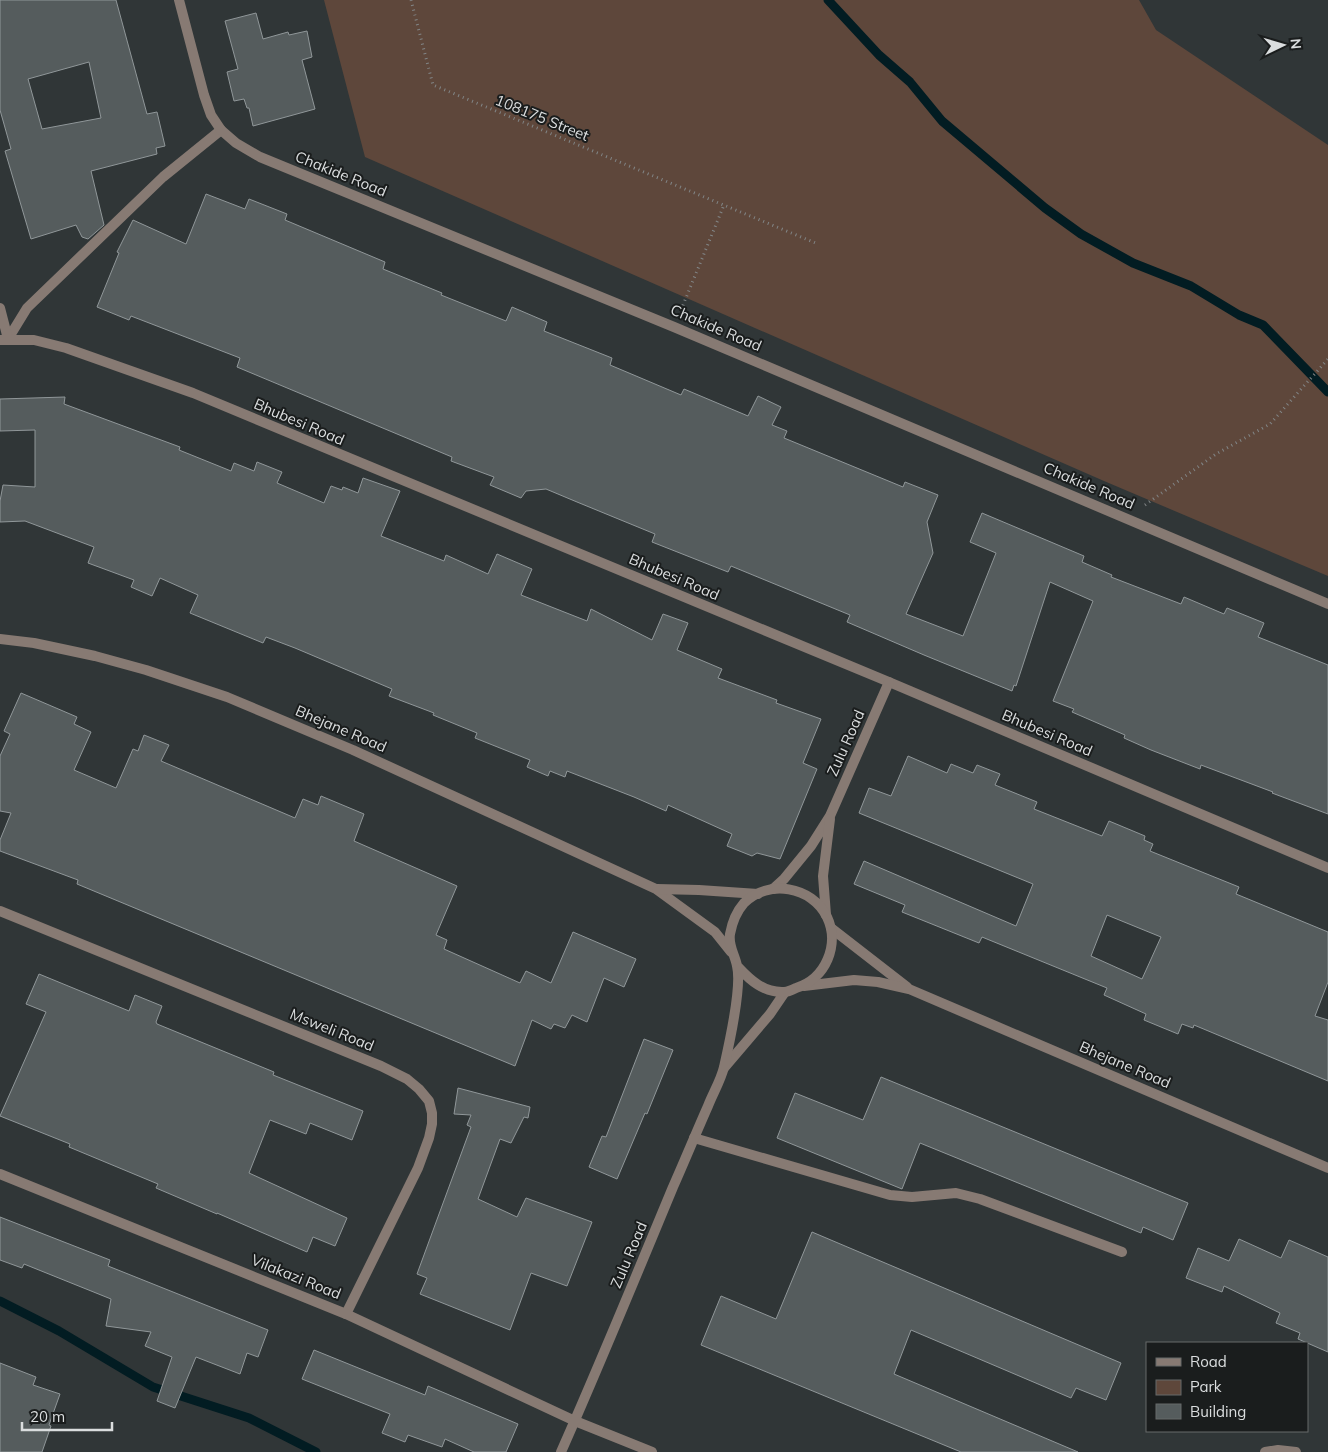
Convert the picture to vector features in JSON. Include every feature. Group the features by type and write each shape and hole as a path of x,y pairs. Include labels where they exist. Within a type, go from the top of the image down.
{"street":[{"name":"Chakide Road","path":"179,0 204,95 212,115 221,130 236,143 260,157 674,326 1328,604"},
{"path":"4,340 27,308 163,177 221,130"},
{"path":"0,308 4,340"},
{"name":"Bhubesi Road","path":"4,340 34,340 66,348 192,393 889,682 1328,868"},
{"name":"Bhejane Road","path":"0,639 34,643 95,656 146,670 227,697 362,754 656,889 715,932 732,953"},
{"name":"Zulu Road","path":"772,889 784,879 811,846 830,816 889,682"},
{"name":"Zulu Road","path":"826,915 823,876 830,816"},
{"name":"Bhejane Road","path":"656,889 758,894"},
{"path":"772,889 788,889 804,894 817,903 826,915 831,928 832,947 827,962 817,977 802,986 785,992 767,989 752,982 738,967 732,953 730,935 734,918 744,903 758,894 772,889"},
{"name":"Msweli Road","path":"0,911 381,1066 407,1079 419,1089 429,1101 432,1113 429,1138 418,1168 346,1314"},
{"name":"Bhejane Road","path":"831,928 909,989"},
{"name":"Zulu Road","path":"561,1452 724,1069 737,993 738,967"},
{"name":"Bhejane Road","path":"802,986 854,980 878,982 909,989 1328,1168"},
{"name":"Zulu Road","path":"724,1069 770,1014 785,992"},
{"path":"694,1138 890,1195 912,1197 956,1193 980,1199 1122,1252"},
{"name":"Vilakazi Road","path":"0,1174 346,1314 575,1421 652,1452"},
{"path":"1265,1452 1278,1450 1296,1452"}],"path":[{"name":"108175 Street","path":"411,0 433,85 818,244"},
{"path":"674,326 724,205"},
{"path":"1126,518 1216,454 1270,424 1328,359"}],"green space":[{"path":"324,0 1139,0 1156,30 1328,145 1328,576 1104,481 365,157"}],"building":[{"path":"0,0 116,0 147,114 157,112 165,146 156,148 157,154 91,171 104,225 88,239 82,237 76,225 31,239 5,151 11,149 0,110","holes":["89,62 101,118 42,129 28,79"]},
{"path":"256,13 263,39 288,32 289,35 307,31 312,57 302,60 315,109 253,126 249,108 247,108 244,99 234,101 227,72 238,69 225,21"},
{"path":"206,194 245,209 249,199 287,214 285,220 385,262 383,269 506,321 512,307 547,322 544,331 612,358 610,365 681,395 684,389 748,416 758,396 781,407 772,425 787,431 784,438 903,487 905,482 938,495 927,522 933,553 906,614 963,636 996,553 970,542 982,513 1084,556 1082,562 1112,575 1111,577 1181,604 1184,597 1224,614 1227,608 1264,623 1258,637 1328,665 1328,814 1201,765 1200,769 1151,750 1124,738 1125,735 1072,712 1074,709 1053,701 1093,601 1050,582 1016,686 1014,685 1012,691 847,622 850,615 731,566 728,572 652,542 655,534 546,489 526,491 521,498 490,485 494,477 451,461 452,457 237,367 240,358 131,316 129,320 97,307 119,253 117,252 133,220 186,244"},
{"path":"65,397 64,404 180,447 179,450 231,471 234,463 254,471 257,462 282,472 277,483 324,503 331,486 342,490 343,487 358,493 363,478 400,491 381,536 444,561 446,555 488,574 497,554 532,569 521,595 587,621 591,609 652,640 663,614 688,623 677,650 722,669 718,678 777,700 776,703 821,719 803,763 817,769 780,859 757,853 752,856 727,846 732,834 668,805 666,811 567,771 565,777 550,771 548,776 527,767 530,760 475,738 477,733 433,715 434,713 389,696 392,689 266,637 263,643 190,613 198,595 160,578 152,596 131,587 134,580 88,563 94,547 25,521 0,522 0,501 3,485 35,487 35,430 0,431 0,399"},
{"path":"21,693 77,717 74,724 91,732 74,770 116,788 133,749 138,751 144,735 169,745 161,761 295,818 303,799 318,805 321,796 364,814 354,841 457,886 436,935 447,940 444,949 520,983 526,971 551,983 573,932 636,959 624,987 604,978 587,1022 572,1015 565,1028 554,1024 551,1029 532,1020 515,1066 77,884 78,880 0,851 0,840 11,813 0,811 0,756 10,734 4,731"},
{"path":"908,756 947,773 951,764 973,773 977,765 1000,774 995,785 1037,802 1034,809 1102,836 1109,821 1145,836 1144,840 1153,844 1150,851 1239,887 1236,894 1328,932 1328,982 1315,1016 1328,1020 1328,1081 1194,1025 1193,1028 1182,1024 1178,1034 1144,1020 1146,1014 1104,995 1107,988 982,937 979,943 902,912 905,905 854,884 864,861 1016,926 1033,884 859,813 869,788 891,796","holes":["1107,915 1161,937 1142,979 1091,956"]},
{"path":"39,974 129,1011 135,995 162,1006 157,1024 274,1072 273,1075 363,1111 352,1140 310,1123 306,1134 270,1120 249,1173 347,1218 335,1246 313,1237 307,1252 156,1188 158,1184 69,1147 70,1144 0,1116 46,1012 26,1004"},
{"path":"644,1039 673,1050 647,1114 645,1113 617,1179 589,1167 602,1136 606,1137"},
{"path":"881,1077 1188,1203 1173,1240 1143,1227 1141,1233 920,1143 902,1189 777,1138 795,1093 863,1120"},
{"path":"458,1088 530,1107 528,1118 524,1117 511,1143 500,1139 478,1199 517,1217 526,1198 592,1222 567,1286 531,1273 510,1330 420,1294 427,1278 417,1274 471,1127 467,1125 471,1115 454,1114"},
{"path":"0,1217 110,1260 108,1266 268,1330 258,1357 247,1353 240,1374 196,1357 175,1408 157,1401 172,1357 145,1346 151,1332 106,1326 111,1299 24,1264 22,1268 0,1260"},
{"path":"812,1232 1121,1363 1106,1400 1076,1388 1071,1398 911,1330 894,1374 1078,1452 961,1452 701,1345 721,1296 776,1319"},
{"path":"1239,1239 1281,1258 1289,1240 1328,1257 1328,1352 1298,1339 1300,1333 1276,1323 1280,1313 1224,1286 1222,1292 1186,1278 1198,1248 1229,1261"},
{"path":"314,1350 425,1395 428,1386 518,1424 506,1452 474,1452 445,1439 442,1447 408,1435 405,1442 382,1433 390,1414 302,1379"},
{"path":"0,1363 36,1377 33,1385 60,1394 42,1452 0,1452"}],"waterway":[{"path":"828,0 879,55 910,82 942,121 1045,208 1081,234 1133,263 1191,286 1239,315 1263,325 1328,392"},
{"path":"0,1301 59,1331 153,1387 249,1418 316,1452"}]}
